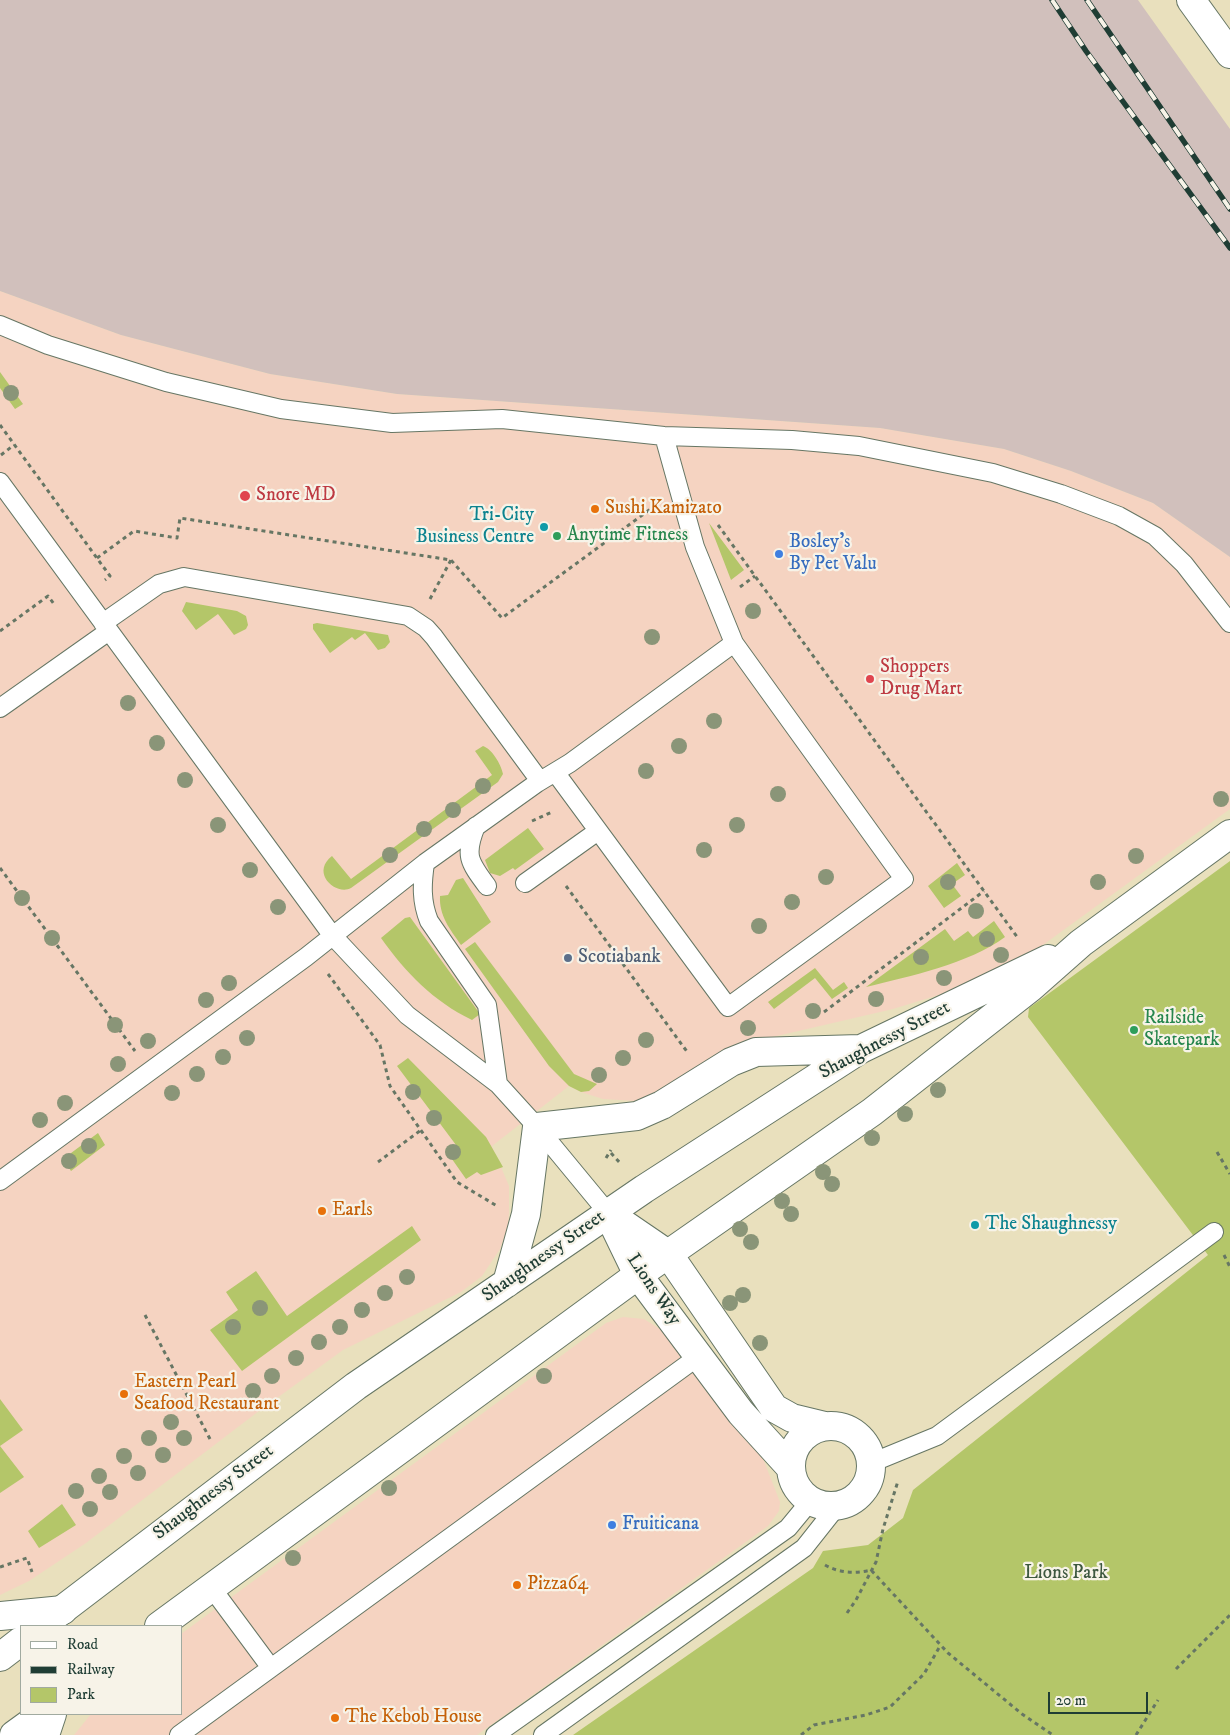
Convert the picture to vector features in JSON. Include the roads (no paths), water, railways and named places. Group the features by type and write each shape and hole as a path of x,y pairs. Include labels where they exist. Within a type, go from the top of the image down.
{"main road":[{"path":"1191,0 1230,54"},
{"name":"Shaughnessy Street","path":"160,1625 638,1275 872,1112 1030,988 1081,943 1230,834"},
{"name":"Shaughnessy Street","path":"42,1625 356,1386 608,1213 861,1049 1081,943"},
{"path":"507,1282 526,1214 538,1127 637,1116 662,1105 731,1062 756,1052 861,1049"},
{"name":"Lions Way","path":"608,1213 669,1255 748,1367 774,1408 792,1418 825,1426"},
{"name":"Lions Way","path":"608,1213 638,1275 755,1430 791,1468"},
{"path":"825,1426 838,1426 850,1430 861,1439 868,1450 871,1463 870,1476 864,1488 855,1498 830,1506 812,1499 797,1486 791,1468 795,1449 802,1438 813,1430 825,1426"},
{"path":"0,1616 63,1610"},
{"path":"0,1657 20,1642"},
{"path":"14,1735 42,1715"},
{"path":"45,1735 52,1715"}],"lane":[{"path":"0,325 48,345 166,382 281,409 392,423 502,419 664,436 792,440 859,446 993,473 1061,494 1119,516 1155,536 1184,564 1230,623"},
{"path":"0,708 159,584 184,577 398,613 418,621 434,637 547,777 574,799 728,1007 904,879 734,643 696,547 664,436"},
{"path":"0,482 332,935 407,1015 498,1084 538,1127 608,1213"},
{"path":"0,1181 332,935 425,863 734,643"},
{"path":"476,826 470,842 469,856 472,864 488,886"},
{"path":"525,883 598,831"},
{"path":"425,863 422,894 424,908 429,921 486,1005 498,1084"},
{"path":"871,1463 938,1436 1214,1232"},
{"path":"179,1735 699,1356"},
{"path":"495,1735 788,1528 812,1499"},
{"path":"542,1735 804,1548 838,1505"},
{"path":"211,1587 271,1668"}],"railway":[{"path":"1052,0 1086,51 1230,248"},
{"path":"1087,0 1230,209"}],"place":[{"name":"Snore MD","path":"245,496"},
{"name":"Sushi Kamizato","path":"595,509"},
{"name":"Tri-City Business Centre","path":"544,527"},
{"name":"Anytime Fitness","path":"557,536"},
{"name":"Bosley's By Pet Valu","path":"779,554"},
{"name":"Shoppers Drug Mart","path":"870,679"},
{"name":"Scotiabank","path":"568,958"},
{"name":"Railside Skatepark","path":"1134,1030"},
{"name":"Earls","path":"322,1211"},
{"name":"The Shaughnessy","path":"975,1225"},
{"name":"Eastern Pearl Seafood Restaurant","path":"124,1394"},
{"name":"Fruiticana","path":"612,1525"},
{"name":"Pizza64","path":"517,1585"},
{"name":"The Kebob House","path":"335,1718"}],"park label":[{"name":"Lions Park","path":"1066,1574"}]}
